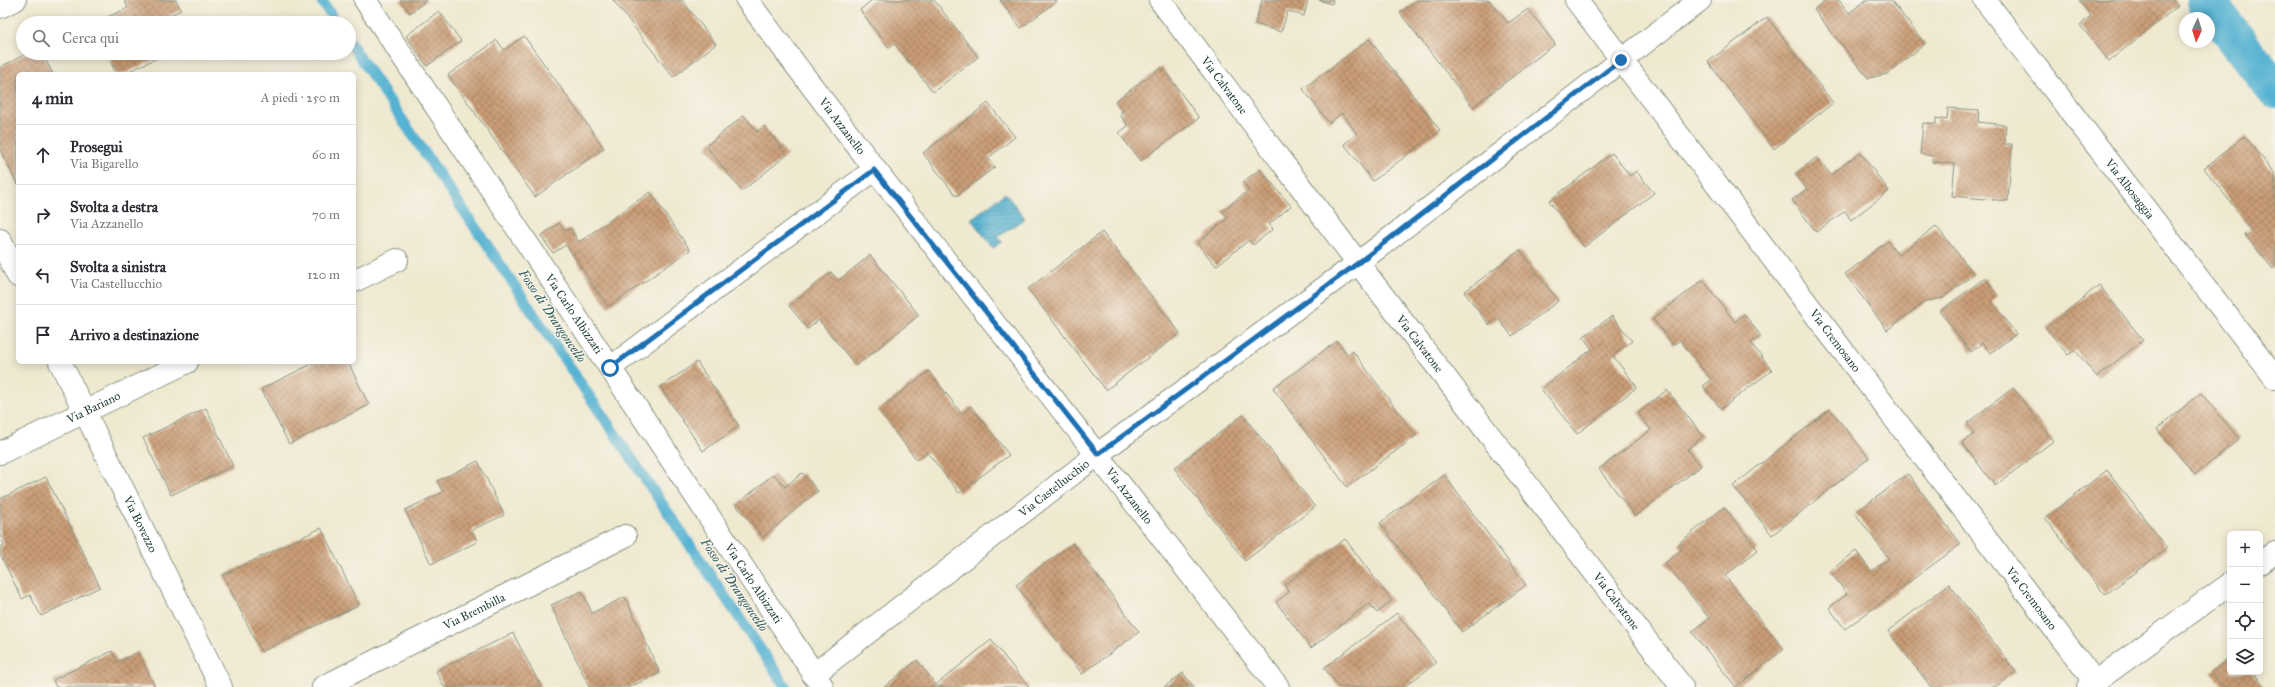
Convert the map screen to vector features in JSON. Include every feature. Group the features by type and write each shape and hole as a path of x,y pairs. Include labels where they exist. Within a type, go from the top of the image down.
{"street":[{"path":"0,7 15,0"},
{"name":"Via Carlo Albizzati","path":"365,0 818,681"},
{"name":"Via Azzanello","path":"747,0 874,170 1098,454 1278,687"},
{"name":"Via Calvatone","path":"1160,0 1358,263 1682,687"},
{"name":"Via Cremosano","path":"1576,0 2091,684"},
{"name":"Via Castellucchio","path":"818,681 1098,454 1358,263 1700,0"},
{"name":"Via Albosaggia","path":"1985,0 2275,378"},
{"path":"610,368 874,170"},
{"path":"0,240 16,272"},
{"path":"356,280 397,260"},
{"name":"Via Bovezzo","path":"61,364 221,687"},
{"name":"Via Bariano","path":"0,453 183,364"},
{"name":"Via Brembilla","path":"324,687 624,536"},
{"path":"2091,684 2227,586"}],"water":[{"path":"1005,193 1025,218 998,237 1002,242 993,248 971,219"}],"building":[{"path":"124,0 176,0 181,10 168,16 110,16 128,8"},
{"path":"400,0 427,0 410,13"},
{"path":"613,0 682,0 716,44 673,77"},
{"path":"872,0 934,0 978,57 933,92 895,44 889,48 860,10"},
{"path":"1000,0 1058,0 1021,28"},
{"path":"1262,0 1308,0 1304,16 1288,11 1281,32 1255,24"},
{"path":"1319,0 1333,0 1332,4"},
{"path":"1417,0 1489,0 1508,23 1528,9 1555,44 1473,107 1400,13"},
{"path":"1826,0 1839,0 1849,13 1866,0 1891,0 1925,44 1887,74 1868,78 1814,10"},
{"path":"2079,0 2174,0 2178,6 2109,61 2080,25 2091,16"},
{"path":"439,11 461,41 427,66 406,36"},
{"path":"1767,17 1833,103 1774,149 1708,62"},
{"path":"524,36 604,148 535,197 448,75 497,40 504,50"},
{"path":"1369,39 1440,130 1373,181 1344,144 1357,134 1342,113 1329,123 1303,89"},
{"path":"16,59 46,60 52,72 16,72 16,181 0,150 0,67"},
{"path":"110,60 153,60 127,72 115,72"},
{"path":"1162,67 1199,118 1140,161 1119,133 1128,126 1121,116 1122,110 1115,101"},
{"path":"988,103 1015,137 988,158 995,167 956,196 923,153"},
{"path":"1948,108 1979,110 1978,122 2006,125 2004,144 2012,144 2008,201 1952,196 1955,164 1932,162 1933,156 1920,154 1923,123 1936,124 1936,118 1947,120"},
{"path":"744,115 757,132 764,126 787,155 742,191 706,146"},
{"path":"2245,136 2275,174 2275,267 2273,269 2244,234 2251,229 2204,168"},
{"path":"1860,152 1889,191 1851,220 1845,211 1816,232 1792,200 1807,189 1795,174 1817,157 1831,175"},
{"path":"1612,153 1630,176 1636,171 1654,193 1584,247 1549,201"},
{"path":"1260,169 1291,206 1269,224 1273,229 1253,245 1249,240 1216,266 1197,243 1228,218 1222,211 1249,190 1243,182"},
{"path":"650,192 690,250 608,307 566,245 553,253 541,236 559,223 565,231 570,228 579,242"},
{"path":"1936,226 1974,274 1943,298 1926,301 1887,330 1845,274 1888,241 1898,255"},
{"path":"1102,232 1180,333 1106,390 1028,289"},
{"path":"1520,250 1558,301 1512,336 1498,318 1489,325 1464,292"},
{"path":"870,255 919,315 856,366 819,320 808,329 789,306 831,272 838,281"},
{"path":"1985,278 1997,295 1992,302 2016,334 1990,353 1982,343 1971,352 1940,311"},
{"path":"1703,280 1735,322 1744,314 1761,336 1751,343 1772,370 1721,409 1703,386 1711,380 1680,340 1673,345 1653,319"},
{"path":"2099,285 2143,340 2097,377 2075,350 2068,355 2046,328"},
{"path":"1612,316 1632,341 1613,356 1637,387 1577,434 1541,389 1592,349 1583,337"},
{"path":"1337,341 1348,355 1353,351 1416,436 1347,487 1273,388"},
{"path":"697,362 739,426 703,451 660,387"},
{"path":"312,364 349,364 369,405 289,444 261,389"},
{"path":"929,371 962,414 971,406 1009,455 959,493 927,452 917,460 878,410"},
{"path":"2013,388 2053,441 1995,486 1962,442 1974,434 1967,423"},
{"path":"1667,390 1703,436 1687,449 1701,466 1635,516 1599,469 1651,430 1638,413"},
{"path":"2201,393 2239,439 2195,475 2157,429"},
{"path":"206,408 233,466 171,495 143,438"},
{"path":"1830,409 1869,458 1772,535 1733,486"},
{"path":"1243,415 1315,507 1245,561 1174,468"},
{"path":"478,461 504,515 472,530 477,542 431,564 405,510 443,492 437,481"},
{"path":"2107,470 2167,548 2105,595 2045,518"},
{"path":"802,473 818,491 763,537 736,505 774,474 785,487"},
{"path":"1908,474 1961,544 1845,629 1829,608 1847,594 1830,571 1856,551 1871,571 1889,559 1855,513"},
{"path":"1444,475 1526,585 1462,632 1380,523"},
{"path":"46,477 100,587 41,616 30,595 22,599 0,554 0,547 4,545 0,536 0,499"},
{"path":"1724,507 1758,550 1725,576 1784,649 1736,687 1692,632 1709,618 1665,563 1682,549 1678,544"},
{"path":"321,528 359,605 261,652 223,575"},
{"path":"1345,539 1392,601 1377,613 1369,603 1311,648 1276,602 1289,592 1284,585"},
{"path":"1073,543 1139,632 1082,674 1016,585"},
{"path":"1949,584 2016,672 1995,687 1931,687 1888,631"},
{"path":"582,591 592,613 625,597 660,673 630,687 589,687 551,605"},
{"path":"1397,613 1436,663 1404,687 1339,687 1324,668"},
{"path":"513,633 541,687 444,687 436,671"},
{"path":"991,640 1029,687 884,687 917,660 936,685"},
{"path":"112,651 117,662 138,652 155,687 56,687 53,680"},
{"path":"2227,659 2227,675 2255,675 2263,685 2260,687 2223,687 2211,672"},
{"path":"1183,673 1194,687 1164,687"}],"waterway":[{"name":"Fosso di Drangoncello","path":"321,0 332,16"},
{"path":"2206,0 2275,90"},
{"name":"Fosso di Drangoncello","path":"356,51 786,687"}],"route":[{"path":"610,368 874,170 1098,454 1358,263 1621,60"}]}
